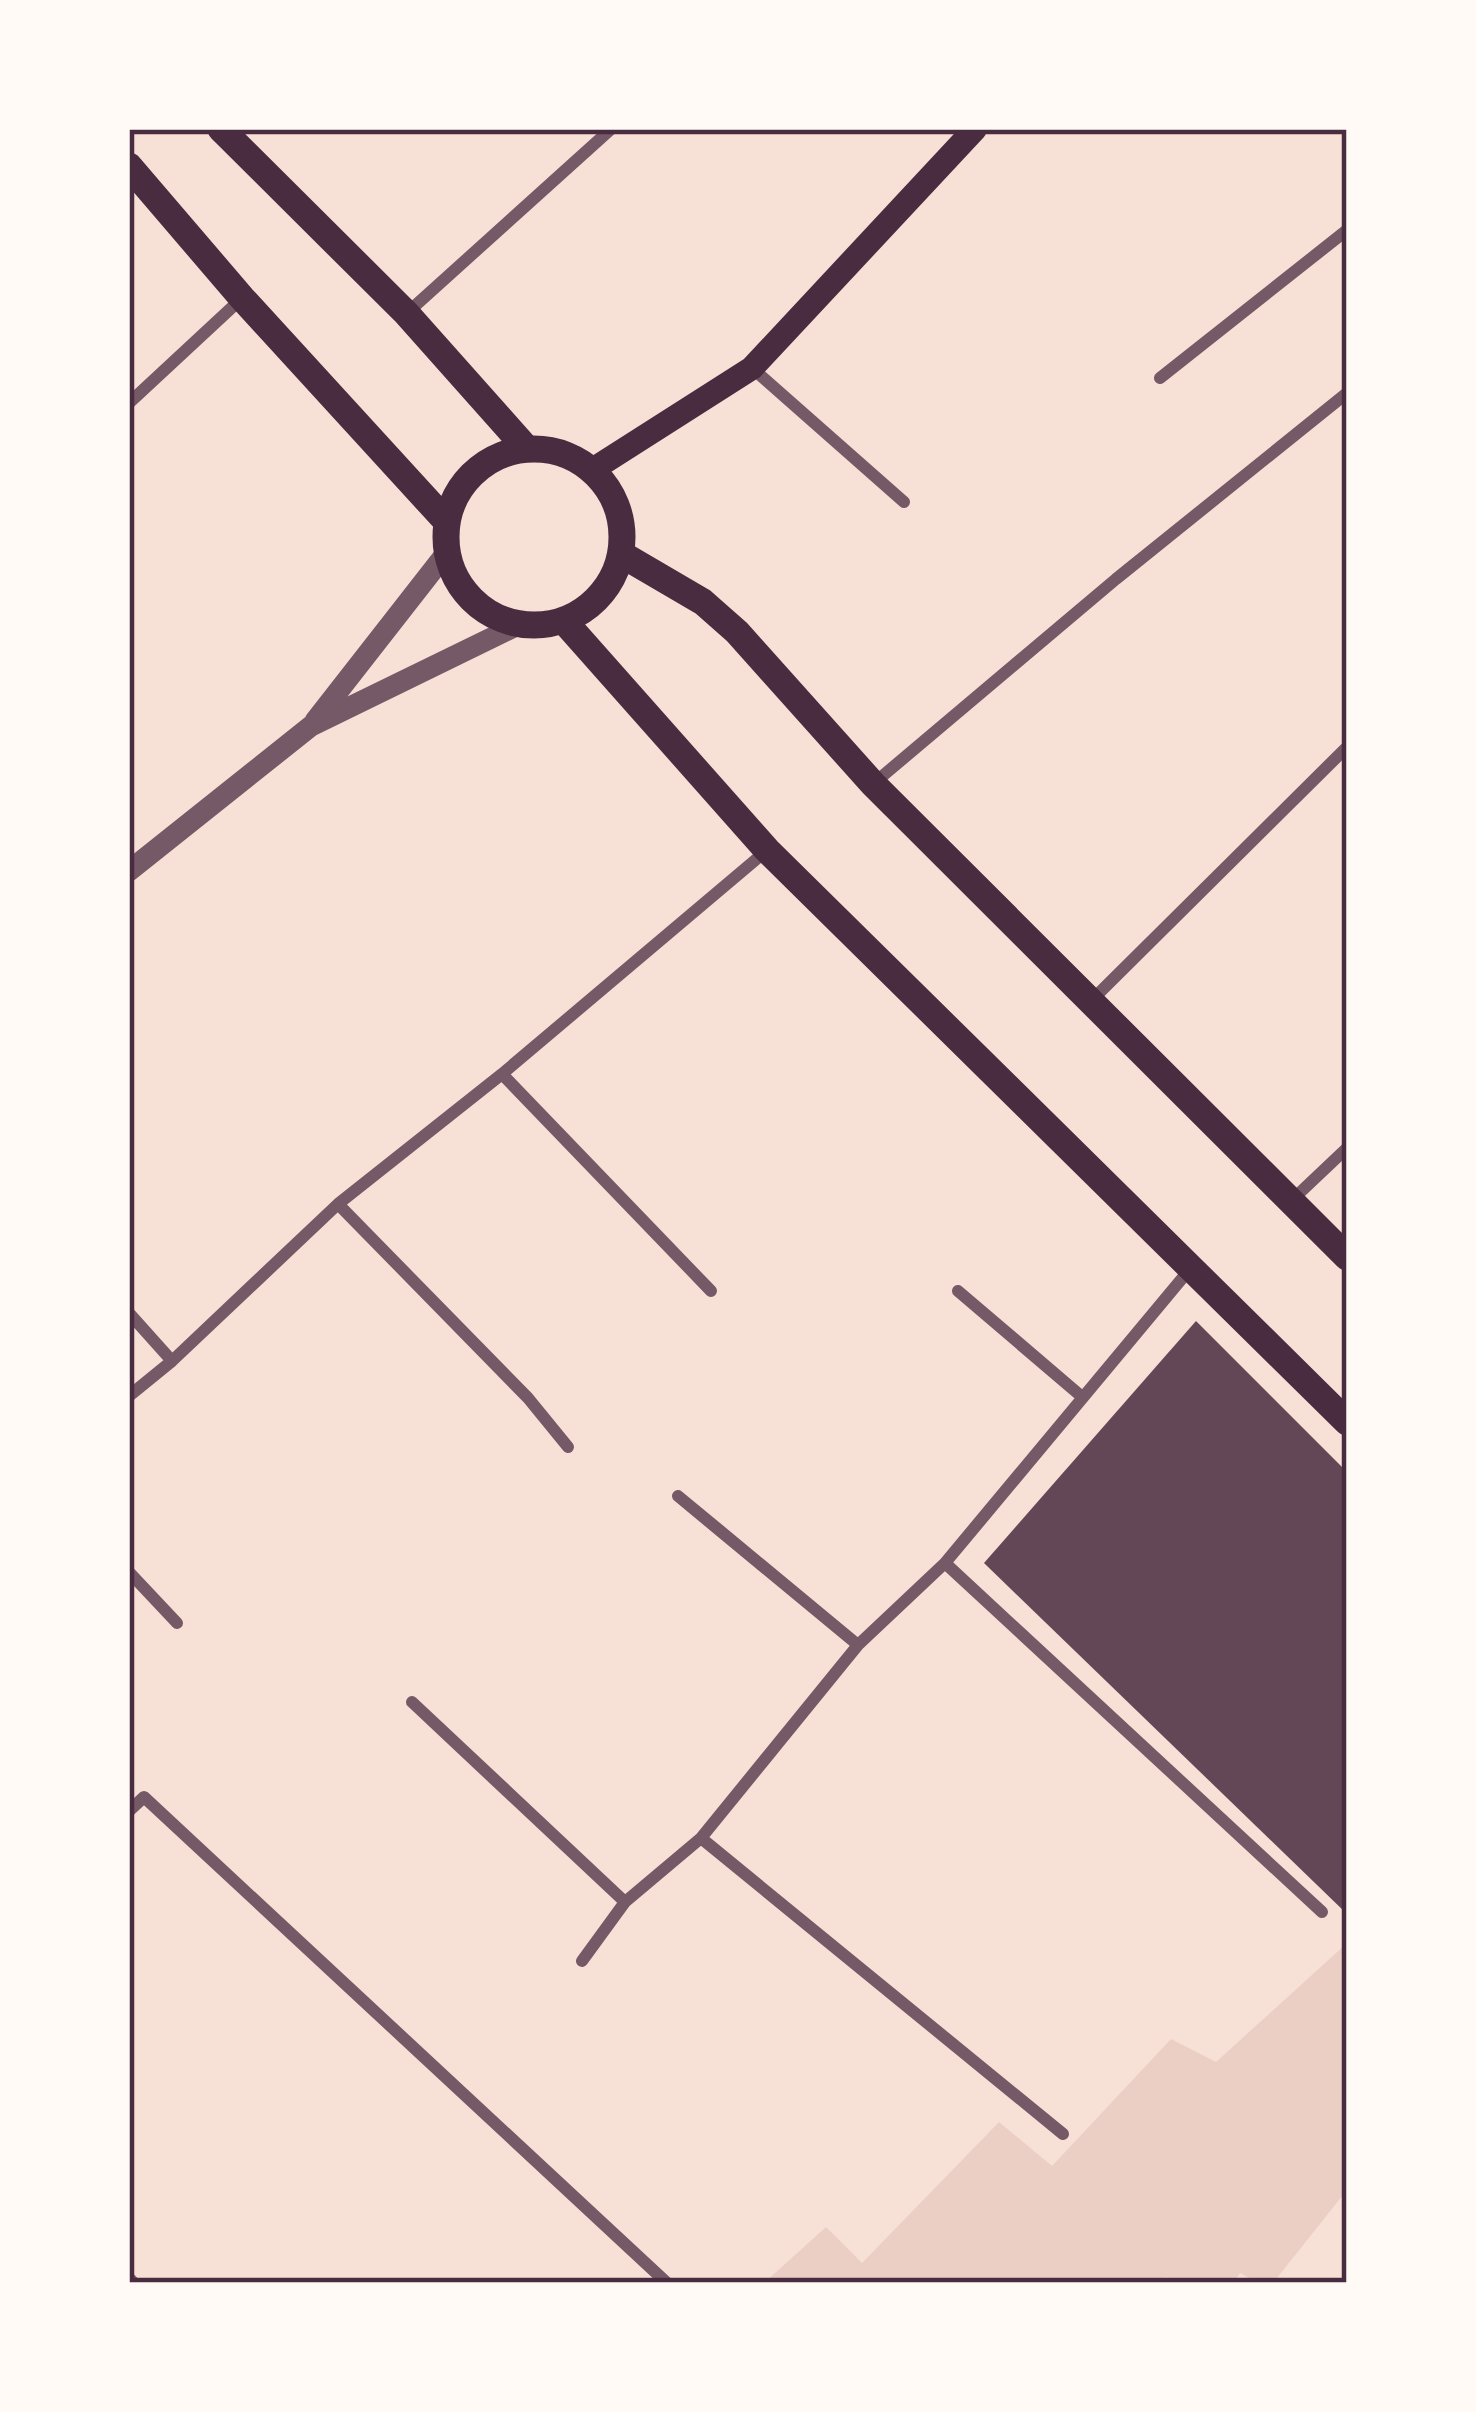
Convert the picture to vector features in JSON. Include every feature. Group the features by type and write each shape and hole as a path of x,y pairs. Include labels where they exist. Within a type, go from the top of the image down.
{"main road":[{"path":"221,129 406,313 527,449"},
{"path":"592,470 752,368 975,129"},
{"path":"129,166 242,298 447,522"},
{"path":"527,449 550,451 592,470 618,508 621,554 615,576 584,610 564,621 518,625 496,617 461,587 447,552 447,522 466,480 505,454 527,449"},
{"path":"621,554 703,602 737,632 873,784 1347,1257"},
{"path":"564,621 767,850 1347,1422"}],"street":[{"path":"406,313 611,129"},
{"path":"1160,378 1347,230"},
{"path":"129,403 242,298"},
{"path":"752,368 904,502"},
{"path":"873,784 1347,393"},
{"path":"311,726 447,552"},
{"path":"129,871 311,726 518,625"},
{"path":"1089,1003 1347,747"},
{"path":"129,1396 338,1204 502,1074 767,850"},
{"path":"502,1074 711,1292"},
{"path":"1291,1202 1347,1148"},
{"path":"338,1204 528,1398 568,1447"},
{"path":"582,1961 626,1902 700,1838 858,1646 945,1563 1190,1268"},
{"path":"958,1292 1081,1396"},
{"path":"129,1313 172,1361"},
{"path":"678,1496 858,1646"},
{"path":"945,1563 1322,1912"},
{"path":"129,1572 177,1623"},
{"path":"412,1702 626,1902"},
{"path":"129,1810 144,1797 668,2283"},
{"path":"700,1838 1063,2134"}],"shaded area":[{"path":"1347,1943 1347,2190 1273,2283 1258,2283 1240,2273 1233,2283 1174,2283 1167,2277 1162,2283 764,2283 826,2227 862,2263 999,2122 1052,2166 1171,2039 1216,2062"}],"building":[{"path":"1196,1321 1347,1472 1347,1914 984,1563"}]}
